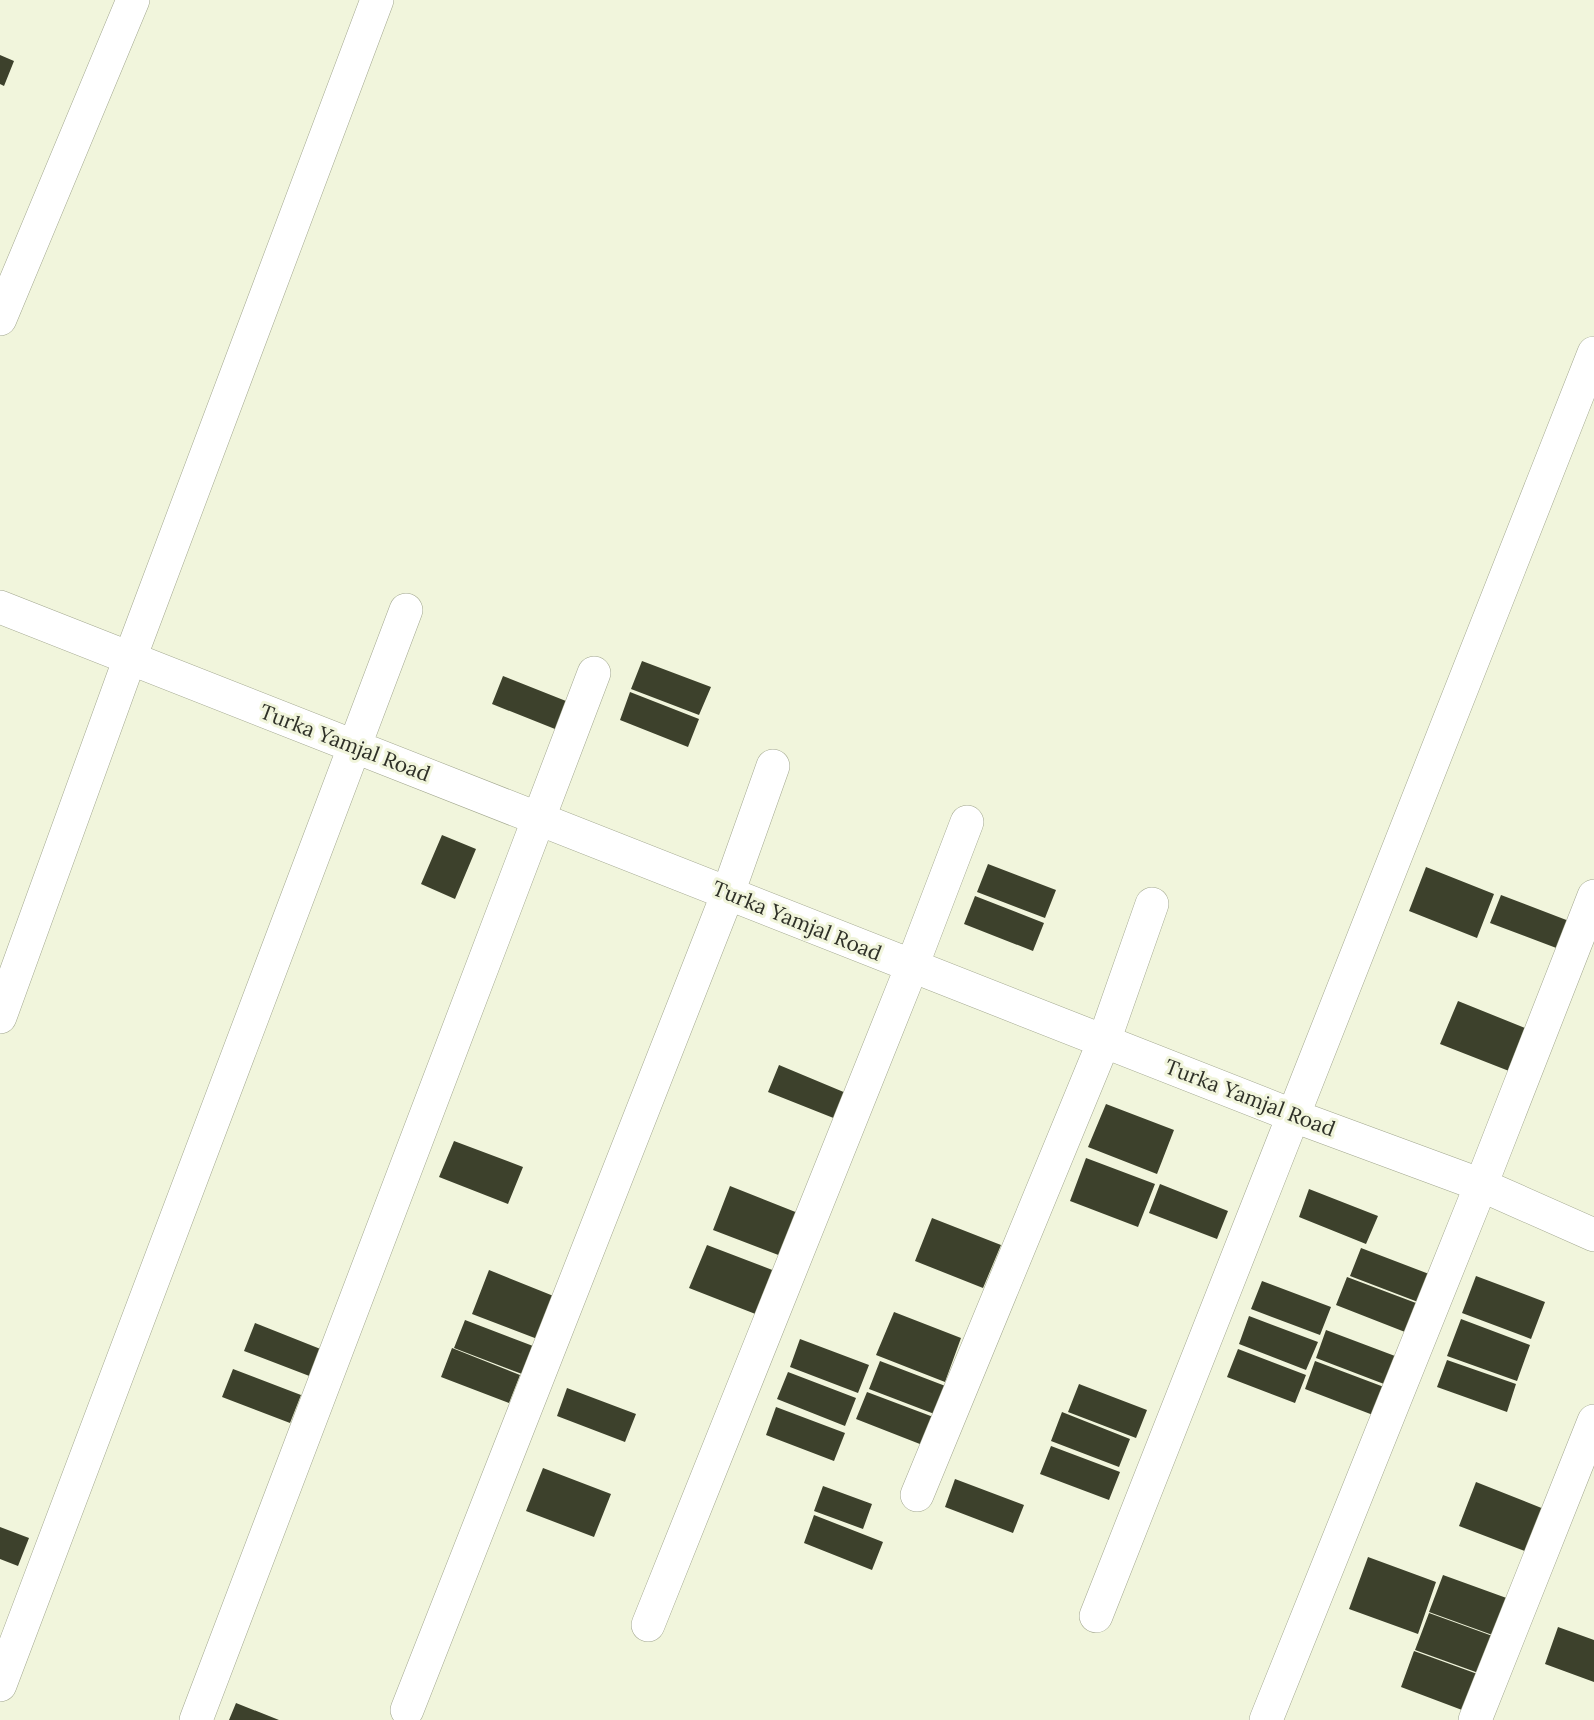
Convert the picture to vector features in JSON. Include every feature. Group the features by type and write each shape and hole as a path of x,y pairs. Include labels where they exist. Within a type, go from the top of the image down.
{"street":[{"path":"0,319 133,0"},
{"path":"0,1017 130,658 377,0"},
{"path":"1096,1616 1594,353"},
{"name":"Turka Yamjal Road","path":"0,607 1294,1116 1481,1185 1594,1235"},
{"path":"0,1685 406,610"},
{"path":"196,1720 594,673"},
{"path":"408,1710 728,893 773,766"},
{"path":"648,1625 912,966 966,822"},
{"path":"1266,1720 1481,1185 1594,896"},
{"path":"917,1495 1104,1041 1152,904"},
{"path":"1475,1720 1594,1421"}],"building":[{"path":"0,55 14,61 4,86 0,84"},
{"path":"642,661 711,687 699,715 631,689"},
{"path":"503,676 571,703 560,731 492,704"},
{"path":"630,692 699,719 688,747 620,720"},
{"path":"442,835 476,849 455,899 421,884"},
{"path":"988,864 1056,890 1045,918 977,892"},
{"path":"1426,867 1494,894 1477,938 1409,911"},
{"path":"1501,895 1569,921 1559,949 1490,923"},
{"path":"975,896 1044,923 1033,951 964,924"},
{"path":"1458,1001 1525,1028 1509,1071 1440,1044"},
{"path":"779,1065 846,1093 836,1119 768,1092"},
{"path":"1106,1104 1174,1130 1157,1174 1088,1147"},
{"path":"454,1141 523,1167 508,1204 439,1177"},
{"path":"1086,1158 1155,1184 1138,1227 1070,1201"},
{"path":"1160,1184 1228,1211 1217,1239 1149,1213"},
{"path":"730,1186 798,1213 781,1256 713,1230"},
{"path":"1309,1189 1378,1216 1366,1244 1299,1217"},
{"path":"932,1218 1001,1245 983,1288 915,1261"},
{"path":"707,1245 775,1271 758,1315 689,1288"},
{"path":"1361,1248 1429,1274 1418,1302 1350,1276"},
{"path":"489,1270 556,1297 540,1340 472,1314"},
{"path":"1476,1276 1545,1302 1531,1339 1462,1313"},
{"path":"1347,1277 1416,1303 1405,1332 1336,1305"},
{"path":"1262,1281 1331,1307 1320,1335 1251,1309"},
{"path":"894,1312 961,1338 945,1382 876,1355"},
{"path":"1249,1316 1318,1342 1306,1370 1239,1344"},
{"path":"1461,1319 1530,1345 1517,1381 1447,1356"},
{"path":"465,1320 533,1346 522,1374 454,1348"},
{"path":"255,1323 323,1350 312,1377 244,1351"},
{"path":"1326,1330 1395,1356 1384,1384 1316,1358"},
{"path":"800,1339 869,1365 858,1393 790,1367"},
{"path":"452,1348 520,1375 509,1403 441,1377"},
{"path":"1238,1349 1306,1375 1295,1403 1227,1377"},
{"path":"1447,1360 1516,1384 1507,1412 1437,1387"},
{"path":"880,1361 948,1387 937,1415 869,1389"},
{"path":"1315,1361 1384,1387 1373,1415 1305,1389"},
{"path":"233,1369 301,1395 290,1423 222,1397"},
{"path":"788,1372 856,1398 845,1426 777,1399"},
{"path":"1079,1384 1147,1410 1136,1438 1068,1412"},
{"path":"567,1388 636,1414 625,1442 557,1416"},
{"path":"867,1392 936,1418 925,1446 856,1419"},
{"path":"776,1407 845,1433 834,1461 766,1435"},
{"path":"1062,1412 1130,1439 1119,1467 1051,1441"},
{"path":"1051,1446 1120,1472 1109,1500 1040,1474"},
{"path":"543,1468 611,1494 594,1537 526,1511"},
{"path":"955,1479 1024,1505 1013,1533 945,1507"},
{"path":"1476,1482 1544,1509 1527,1552 1459,1526"},
{"path":"823,1486 872,1504 863,1529 814,1511"},
{"path":"814,1515 883,1542 872,1570 804,1543"},
{"path":"0,1527 29,1538 18,1566 0,1559"},
{"path":"1368,1557 1436,1582 1418,1634 1349,1609"},
{"path":"1443,1575 1512,1600 1498,1637 1429,1612"},
{"path":"1429,1613 1498,1638 1484,1675 1415,1650"},
{"path":"1558,1627 1594,1640 1594,1682 1545,1664"},
{"path":"1414,1651 1483,1676 1470,1713 1401,1687"},
{"path":"236,1703 279,1720 229,1720"}]}
